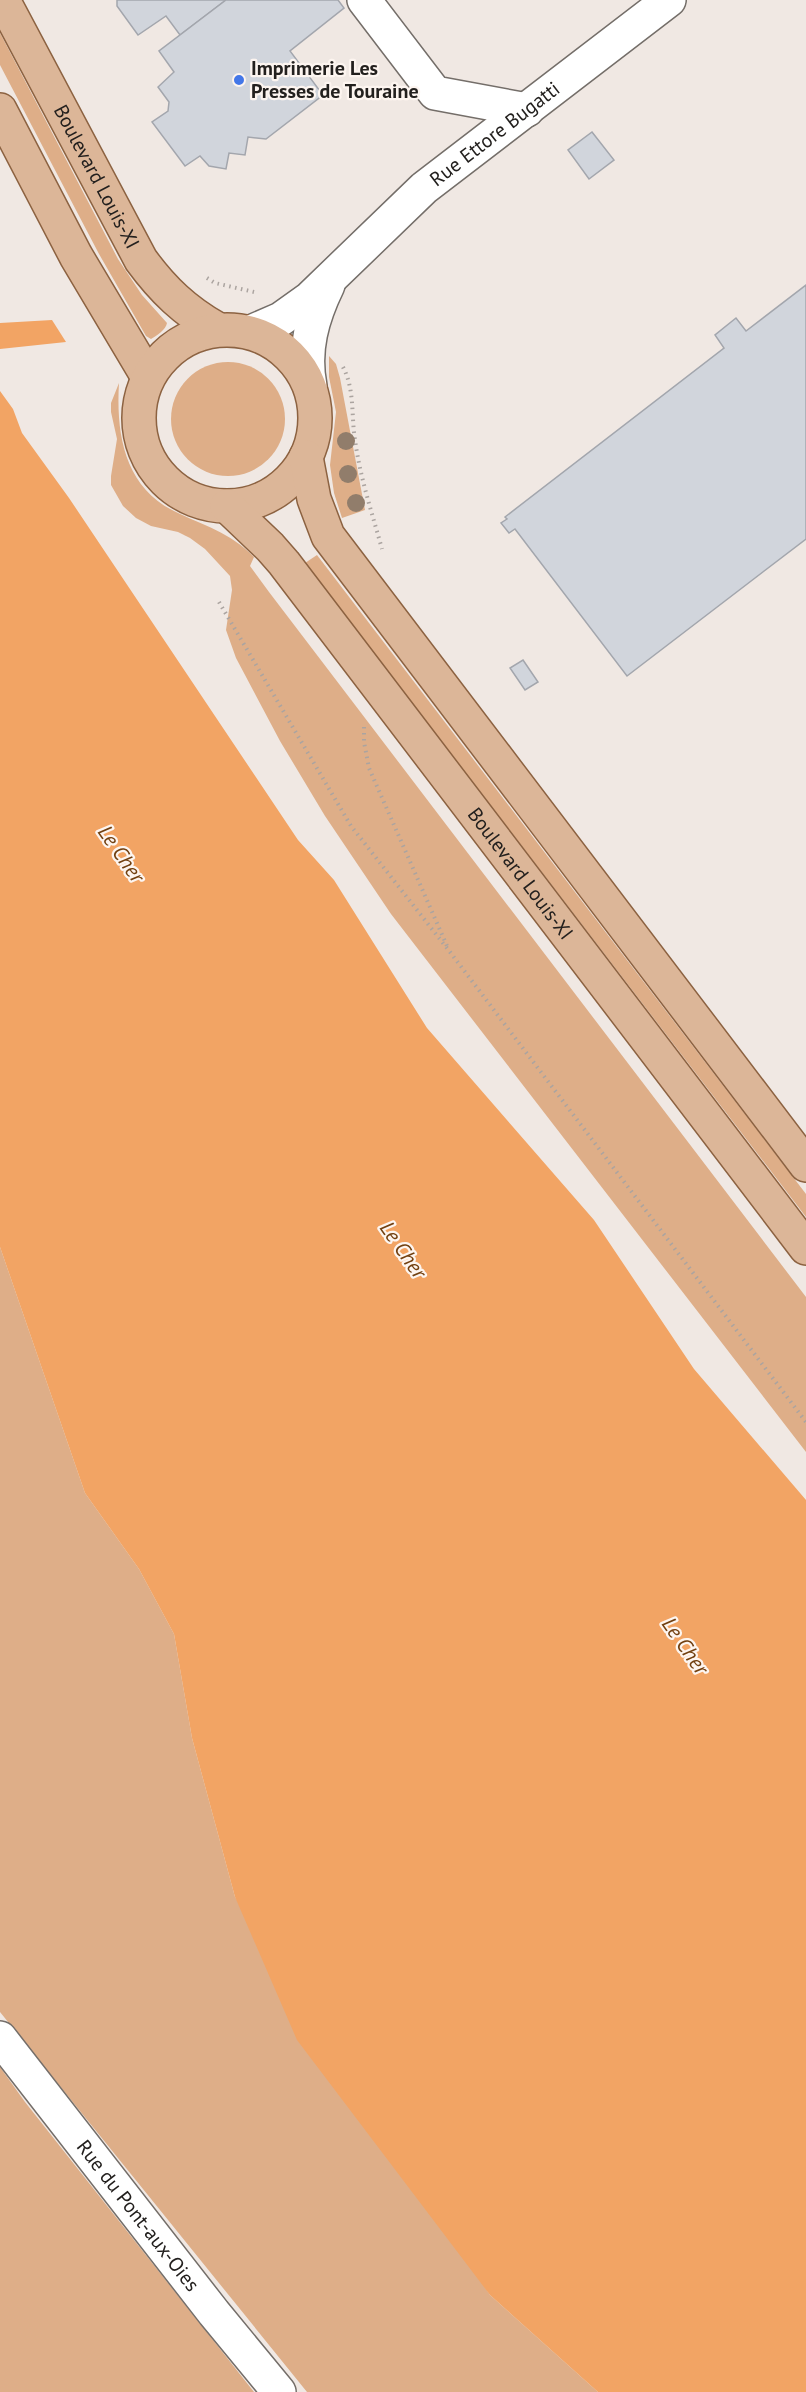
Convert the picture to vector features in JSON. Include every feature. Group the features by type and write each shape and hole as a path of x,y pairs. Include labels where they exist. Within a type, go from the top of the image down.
{"main road":[{"name":"Boulevard Louis-XI","path":"3,0 141,260 171,297 217,330"},
{"path":"0,110 76,256 148,377"},
{"path":"217,330 251,332 267,338 282,348 298,366 310,386 315,410 314,434 306,457 293,477 274,493 251,503 227,506 201,502 178,491 159,474 146,452 139,427 140,401 148,377 165,354 189,338 217,330"},
{"path":"306,457 314,499 328,536 806,1165"},
{"name":"Boulevard Louis-XI","path":"227,506 270,547 806,1248"}],"street":[{"path":"364,0 435,93 527,110"},
{"name":"Rue Ettore Bugatti","path":"251,332 294,310 331,278 347,259 424,188 669,0"},
{"name":"Rue Ettore Bugatti","path":"310,386 307,369 311,328 331,278"},
{"name":"Rue du Pont-aux-Oies","path":"0,2038 214,2313 279,2392"}],"path":[{"path":"219,602 351,826 450,952 806,1422"},
{"path":"375,683 364,723 364,741 369,768 450,952"}],"shaded area":[{"path":"0,33 118,259 142,295 167,323 163,330 151,339 146,336 99,254 0,65"},
{"path":"329,356 336,364 340,378 365,510 342,518 334,493 330,465 336,412 329,377"},
{"path":"228,362 250,367 268,379 280,397 285,419 280,441 268,459 250,471 228,476 206,471 188,459 176,441 171,419 176,397 188,379 206,367"},
{"path":"119,383 119,421 122,439 134,473 144,487 157,500 174,511 226,535 254,557 250,566 269,592 806,1297 806,1452 391,914 325,816 280,741 236,658 226,630 232,590 230,576 205,549 190,538 178,532 151,526 136,518 123,506 111,485 117,439 111,403"},
{"path":"317,555 806,1194 806,1217 305,563"},
{"path":"0,1247 85,1493 139,1569 174,1634 192,1738 235,1897 490,2295 598,2392 307,2392 0,2012"},
{"path":"0,2067 25,2102 254,2392 0,2392"}],"water":[{"path":"52,320 66,342 0,349 0,323"},
{"name":"Le Cher","path":"0,391 13,409 22,433 69,498 298,840 334,880 427,1028 594,1220 694,1369 806,1500 806,2392 598,2392 490,2295 297,2040 235,1897 192,1738 174,1634 139,1569 85,1493 0,1247"}],"building":[{"path":"117,0 226,0 180,35 166,16 138,35 117,6"},
{"name":"Imprimerie Les Presses de Touraine","path":"226,0 338,0 344,8 290,51 323,95 266,139 248,137 245,155 229,153 226,169 209,166 200,156 185,166 152,122 168,111 169,102 158,87 174,72 159,51"},
{"path":"592,132 614,160 589,179 568,150"},
{"path":"806,285 806,539 627,676 515,529 509,533 501,523 507,519 505,517 724,348 715,335 736,318 746,331"},
{"path":"523,660 538,682 525,690 510,668"}],"place":[{"name":"Imprimerie Les Presses de Touraine","path":"239,80"}]}
